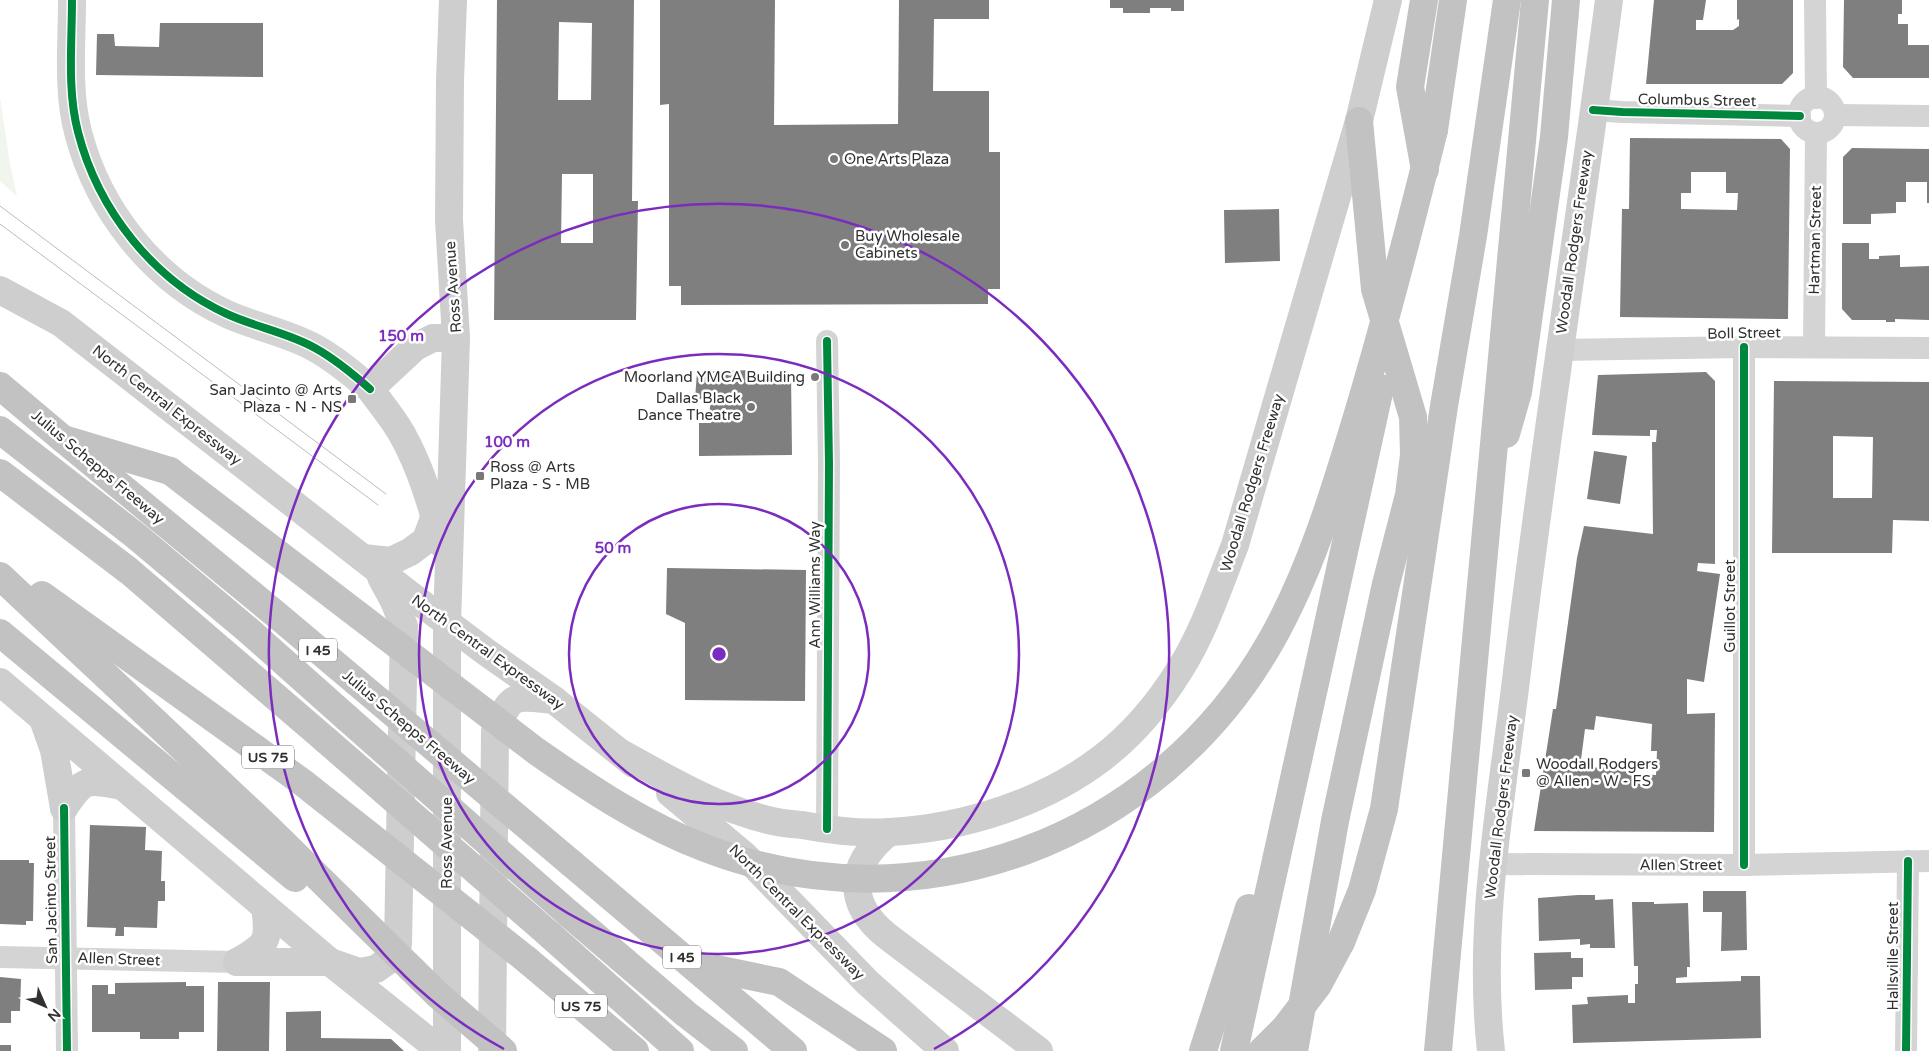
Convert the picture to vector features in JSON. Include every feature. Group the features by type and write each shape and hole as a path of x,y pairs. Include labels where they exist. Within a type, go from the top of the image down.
{"highway":[{"path":"1424,0 1410,87 1424,170"},
{"path":"1234,1051 1335,597 1434,130 1453,0"},
{"path":"1262,1051 1285,1028 1318,985 1341,942 1362,890 1384,808 1507,0"},
{"path":"1438,1051 1490,493 1498,382 1535,0"},
{"path":"1490,493 1518,392 1554,137 1566,0"},
{"path":"1294,1051 1335,821 1386,584 1409,496 1414,455 1413,416 1375,289 1359,121"},
{"path":"63,438 170,472 536,751 629,812 667,832 706,849 746,862 828,877 871,878 949,872 984,864 1037,847 1079,828 1111,810 1155,778 1182,754 1212,724 1243,685 1270,643 1293,598 1324,521 1366,388 1434,130"},
{"name":"Julius Schepps Freeway","path":"0,386 278,616 793,1051"},
{"path":"0,430 136,536 248,630 568,912 686,1014 734,1051"},
{"path":"0,473 129,570 550,935 680,1051"},
{"name":"US 75","path":"0,565 302,782 527,960 635,1051"},
{"path":"0,576 268,828 438,995"},
{"path":"0,633 504,1051"},
{"path":"1203,1051 1262,869 1284,823"},
{"path":"690,964 779,982 883,1051"}],"main road":[{"name":"Ross Avenue","path":"447,1051 448,624 456,338 449,220 450,82 453,0"},
{"name":"Woodall Rodgers Freeway","path":"620,753 696,794 723,806 768,820 827,829 889,832 928,828 974,819 1016,805 1062,784 1103,758 1142,720 1179,671 1209,612 1235,545 1359,121 1377,53 1388,0"},
{"path":"1377,53 1405,0"},
{"name":"Woodall Rodgers Freeway","path":"1491,1051 1486,1006 1486,964 1493,864 1537,508 1593,110 1604,8"},
{"name":"North Central Expressway","path":"0,290 61,322 369,563 448,624 554,700 681,801 745,856 868,983 946,1051"},
{"path":"370,389 415,347 433,338 456,338"},
{"name":"Ross Avenue","path":"370,389 401,432 417,464 435,515 450,574"},
{"path":"237,962 330,962 359,972 376,968 390,959 398,944 404,626 394,601 369,563 391,561 410,552 426,540 435,515"},
{"path":"6,690 43,719 330,962 441,1051"},
{"path":"492,1051 495,731 506,706 513,700 523,697 554,700"},
{"path":"43,719 54,750 64,808"},
{"path":"64,808 78,788 88,783 96,781 121,786"},
{"path":"889,832 874,844 864,859 858,876 857,895 866,915 881,931 1039,1051"},
{"path":"237,962 254,953 264,944 268,930 264,907"}],"street":[{"path":"72,0 71,83 78,131 90,172 106,205 138,247 179,287 226,314 314,348 348,370 370,389"},
{"path":"1815,0 1816,98"},
{"path":"1816,98 1822,98 1832,104 1835,115 1834,122 1829,128 1816,133 1805,128 1800,116 1802,105 1806,101 1816,98"},
{"name":"Columbus Street","path":"1593,110 1800,116"},
{"path":"1835,115 1929,116"},
{"name":"Hartman Street","path":"1814,347 1816,133"},
{"name":"Ann Williams Way","path":"827,341 829,464 827,829"},
{"name":"Boll Street","path":"1559,350 1744,347 1929,348"},
{"name":"Guillot Street","path":"1744,347 1744,865"},
{"name":"San Jacinto Street","path":"64,808 67,1051"},
{"name":"Allen Street","path":"1493,864 1744,865 1919,861"},
{"name":"Hallsville Street","path":"1906,1051 1919,861"},
{"name":"Allen Street","path":"0,957 237,962"}],"shaded area":[{"path":"0,97 10,164 17,196 0,181"}],"building":[{"path":"497,0 634,0 632,201 638,201 636,320 494,320","holes":["559,22 592,23 591,100 558,100","562,174 593,174 593,243 561,243"]},
{"name":"One Arts Plaza","path":"660,0 775,0 774,125 898,124 899,0 989,0 989,19 934,19 933,91 989,91 989,152 1000,152 1000,289 988,289 988,304 681,305 681,286 669,286 669,104 660,105"},
{"path":"1110,0 1184,0 1184,11 1171,11 1171,8 1150,8 1150,13 1123,13 1123,8 1110,8"},
{"path":"1654,0 1706,0 1703,20 1696,20 1696,30 1733,30 1739,26 1739,19 1737,20 1737,0 1793,0 1793,73 1782,84 1646,84"},
{"path":"1844,0 1902,0 1902,14 1898,14 1898,24 1908,24 1908,45 1929,45 1929,78 1853,78 1843,67"},
{"path":"160,23 263,23 263,77 96,75 97,34 114,34 115,46 159,47"},
{"path":"1630,138 1781,139 1790,149 1788,319 1620,317 1622,209 1629,209","holes":["1691,172 1726,172 1726,193 1738,193 1737,210 1681,209 1681,193 1691,193"]},
{"path":"1852,148 1929,149 1929,203 1927,203 1927,182 1906,182 1906,202 1896,202 1896,213 1871,214 1871,224 1843,224 1843,157"},
{"path":"1279,209 1280,261 1225,263 1224,210"},
{"path":"1842,243 1869,243 1869,259 1879,259 1879,256 1900,255 1900,267 1929,266 1929,320 1895,319 1895,322 1886,322 1886,320 1852,320 1842,309"},
{"name":"Dallas Black Dance Theatre","path":"752,370 752,373 791,373 792,455 699,456 699,423 711,423 709,415 711,399 695,399 697,372"},
{"path":"1706,372 1715,381 1715,564 1698,563 1697,571 1720,574 1704,682 1687,679 1687,714 1715,713 1714,832 1534,831 1553,709 1556,709 1577,558 1584,526 1653,534 1652,442 1656,442 1657,430 1650,430 1650,436 1592,435 1598,375","holes":["1596,716 1652,724 1651,751 1657,751 1656,775 1637,774 1637,769 1580,767 1585,729 1594,730"]},
{"path":"1774,381 1929,382 1929,521 1893,520 1892,553 1772,553","holes":["1833,436 1873,437 1872,498 1833,498"]},
{"path":"1594,451 1627,456 1620,504 1587,499"},
{"path":"667,568 806,570 805,701 685,700 685,623 666,614"},
{"path":"90,825 146,827 145,850 162,851 161,881 165,881 165,901 158,901 157,928 124,927 124,936 115,936 116,928 87,927"},
{"path":"0,860 29,860 29,863 34,863 33,921 26,921 26,925 0,924"},
{"path":"1703,891 1746,891 1747,950 1721,951 1722,912 1703,912"},
{"path":"1595,895 1595,900 1613,899 1615,948 1590,948 1590,944 1580,945 1580,939 1539,941 1538,898"},
{"path":"1632,902 1654,902 1654,904 1688,903 1690,967 1687,967 1687,977 1676,978 1676,983 1741,981 1741,976 1760,976 1761,1038 1573,1043 1572,1005 1588,1004 1587,997 1628,995 1628,1003 1635,1003 1635,984 1638,984 1638,966 1634,966"},
{"path":"1571,952 1571,958 1583,958 1583,977 1572,977 1572,989 1535,990 1534,953"},
{"path":"0,977 21,979 20,1011 11,1011 11,1023 0,1023"},
{"path":"186,982 186,986 204,986 204,1032 179,1032 179,1039 140,1039 140,1032 92,1032 92,985 108,985 108,994 115,994 115,983"},
{"path":"218,982 270,982 269,1051 217,1051"},
{"path":"321,1011 321,1038 391,1039 404,1051 286,1051 286,1012"},
{"path":"0,1045 11,1045 11,1051 0,1051"}],"tram line":[{"path":"0,206 386,494"},
{"path":"0,224 378,505"}],"cycle path":[{"path":"72,0 71,83 78,132 87,161 99,189 114,215 132,240 175,282 200,300 238,319 294,338 315,348 344,367 370,389"},
{"path":"1593,110 1800,116"},
{"path":"827,341 829,464 827,829"},
{"path":"1744,347 1744,865"},
{"path":"64,808 67,1051"},
{"path":"1906,1051 1908,861"}],"place":[{"name":"One Arts Plaza","path":"834,159"},
{"name":"Buy Wholesale Cabinets","path":"845,245"},
{"name":"Moorland YMCA Building","path":"815,377"},
{"name":"San Jacinto @ Arts Plaza - N - NS","path":"352,399"},
{"name":"Dallas Black Dance Theatre","path":"751,407"},
{"name":"Ross @ Arts Plaza - S - MB","path":"480,476"},
{"name":"Woodall Rodgers @ Allen - W - FS","path":"1526,773"}]}
